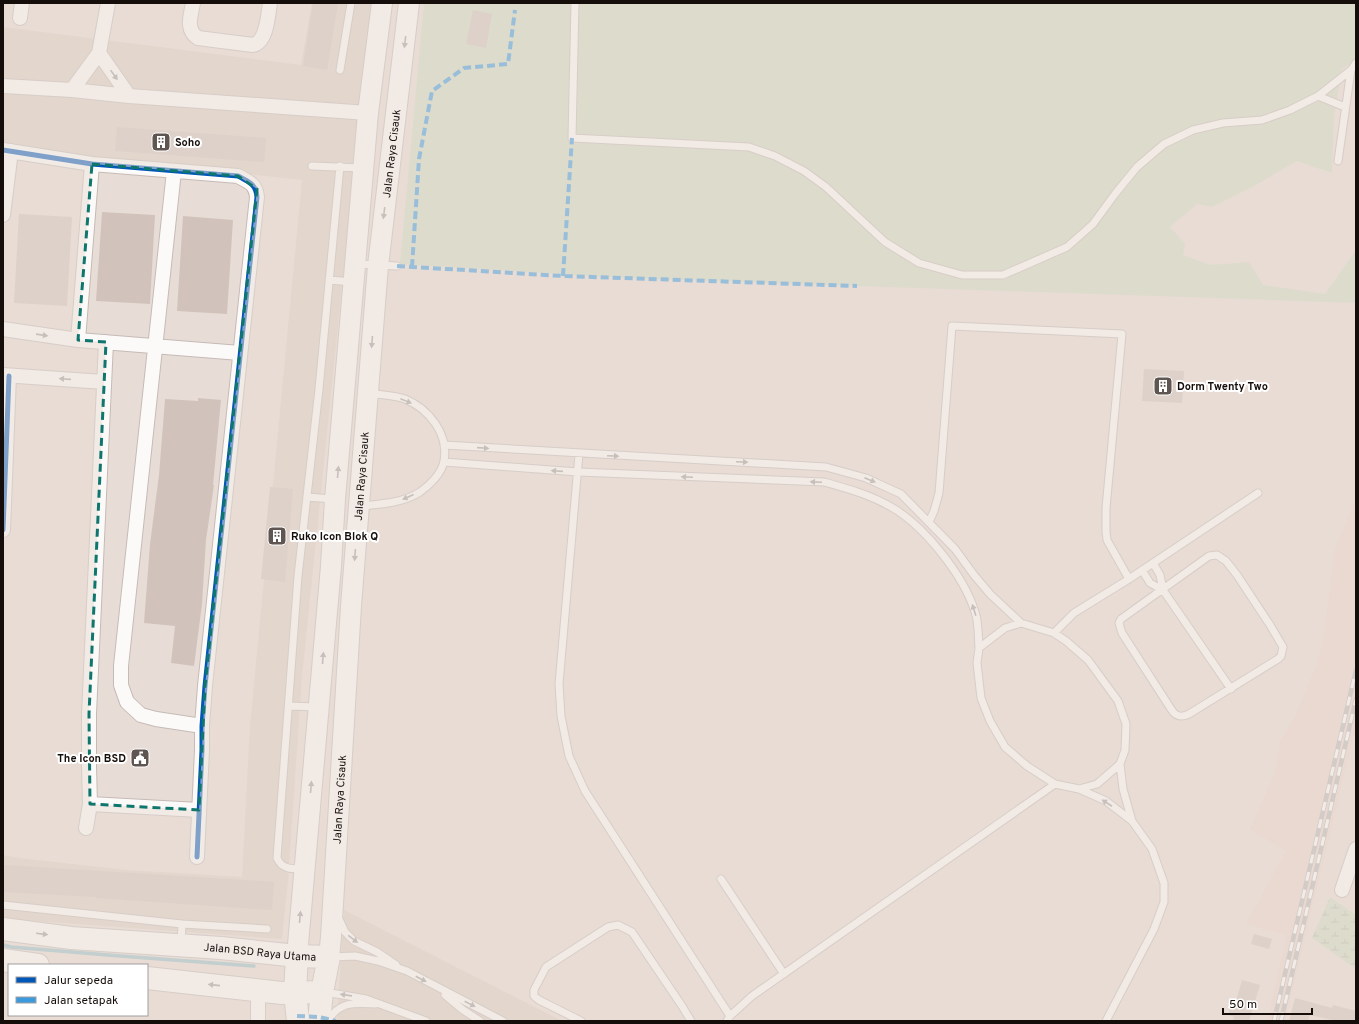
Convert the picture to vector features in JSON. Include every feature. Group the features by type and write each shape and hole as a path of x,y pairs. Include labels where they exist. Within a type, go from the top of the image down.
{"main road":[{"name":"Jalan Raya Cisauk","path":"298,1021 295,993 304,869 331,566 363,168 368,113 382,3"},
{"name":"Jalan Raya Cisauk","path":"319,1021 322,992 329,957 333,907 358,506 368,393 387,266 409,3"},
{"name":"Jalan BSD Raya Utama","path":"3,929 71,938 221,948 297,956 329,957"},
{"path":"3,960 31,964"},
{"path":"148,978 249,991 282,993 322,992"},
{"path":"249,991 272,999 281,1005 291,1021"}],"street":[{"path":"20,18 22,3"},
{"path":"72,90 99,53 108,3"},
{"path":"193,3 189,23 191,32 198,38 253,45 259,42 264,35 270,3"},
{"path":"99,53 129,96"},
{"path":"3,86 368,113"},
{"path":"3,215 7,150 92,164 238,176 251,182 256,190 256,205 206,678 202,726 197,857"},
{"path":"78,340 92,164"},
{"path":"174,171 121,666 121,685 127,702 141,715 156,719 202,726"},
{"path":"3,329 78,340 240,353"},
{"path":"86,828 90,804 89,714 106,342"},
{"path":"3,530 6,375 104,382"},
{"path":"90,804 199,810"},
{"path":"1342,890 1356,849"},
{"path":"249,991 258,1021"}],"lane":[{"path":"340,70 351,3"},
{"path":"575,3 572,138 749,147 775,156 804,171 826,187 885,242 919,263 962,275 1003,275 1066,247 1093,224 1137,167 1164,144 1193,130 1223,123 1262,120 1290,110 1318,96 1351,70 1356,63"},
{"path":"1338,161 1351,70"},
{"path":"1318,96 1345,107"},
{"path":"312,166 363,168"},
{"path":"304,869 287,869 279,863 277,858 298,576 340,166"},
{"path":"329,280 387,266"},
{"path":"929,522 939,493 952,326 1122,334 1106,508 1106,532 1109,546 1129,579"},
{"path":"358,506 403,500 420,492 436,477 444,462 444,446 437,424 424,410 404,399 368,393"},
{"path":"444,446 826,467 866,478 901,494 955,549 990,594 1021,622 1054,633 1066,640 1088,660 1118,701 1126,724 1126,750 1120,764 1097,784 1079,788"},
{"path":"579,454 559,684 561,716 569,756 585,791 728,1019 752,996 1054,784"},
{"path":"444,462 578,472 824,482 860,492 894,508 922,530 966,588 976,613 979,648 977,663 981,698 990,721 1005,746 1027,766 1054,784 1079,788 1106,801 1132,821 1152,849 1164,883 1164,902 1154,929 1106,1021"},
{"path":"1054,633 1074,613 1129,579 1258,493"},
{"path":"307,497 336,499"},
{"path":"1217,555 1221,557 1237,575 1283,647 1281,656 1278,659 1231,689 1184,717 1174,714 1122,633 1119,623 1121,619 1209,556 1217,555"},
{"path":"1153,563 1160,575 1163,590 1231,689"},
{"path":"1142,570 1150,583 1163,590"},
{"path":"979,648 1005,628 1021,622"},
{"path":"289,706 319,708"},
{"path":"1120,764 1123,789 1132,821"},
{"path":"721,879 784,974"},
{"path":"3,906 182,924 267,929"},
{"path":"333,907 345,932 354,941 377,952 407,971"},
{"path":"181,945 182,924"},
{"path":"580,1021 539,1000 534,996 534,990 546,966 608,927 618,925 632,932 691,1021"},
{"name":"Jalan BSD Raya Utama","path":"329,957 355,956 378,961 407,971 503,1021"},
{"path":"436,987 463,1010 480,1021"},
{"path":"322,992 366,999 426,1020"},
{"path":"327,1021 333,1012 349,1004 381,1004"}],"highlighted area":[{"path":"92,164 238,176 257,189 205,686 199,810 90,804 89,714 106,342 78,340"}],"shaded area":[{"path":"312,3 371,3 302,677 288,880 282,939 21,920 3,917 3,855 126,870 242,877 250,726 302,180 3,148 3,27 301,65"},
{"path":"1356,499 1356,725 1285,1021 1267,1021 1287,935 1246,924 1286,851 1250,829 1275,773 1281,739 1295,717 1317,664 1325,629 1335,549"},
{"path":"344,910 562,1021 337,1021"}],"green space":[{"path":"424,3 1356,3 1356,60 1342,69 1334,116 1332,173 1297,161 1252,187 1212,207 1197,204 1170,227 1185,244 1183,255 1211,265 1249,262 1263,285 1325,294 1356,250 1356,303 626,278 400,264"},
{"path":"1330,897 1356,915 1356,969 1312,938"}],"building":[{"path":"313,3 338,3 327,70 303,66"},
{"path":"473,10 492,14 486,48 466,44"},
{"path":"117,127 266,138 264,162 115,151"},
{"path":"102,212 155,215 150,304 96,301"},
{"path":"19,214 72,217 67,306 14,303"},
{"path":"183,216 233,220 227,314 177,311"},
{"name":"Dorm Twenty Two","path":"1144,369 1184,371 1182,403 1142,401"},
{"path":"198,398 221,400 214,485 206,540 202,604 194,666 171,663 175,626 144,623 150,544 159,475 165,399 198,401"},
{"name":"Ruko Icon Blok Q","path":"270,487 293,489 285,582 261,579"},
{"path":"5,865 274,882 272,910 96,897 3,892"},
{"path":"1254,934 1272,939 1269,949 1251,944"},
{"path":"1242,980 1260,985 1249,1021 1233,1021 1234,1017 1228,1015 1231,1004 1235,1005"},
{"path":"1295,998 1332,1008 1333,1005 1356,1011 1356,1021 1337,1021 1310,1015 1308,1021 1289,1021"}],"waterway":[{"path":"3,945 11,947 254,966"}],"railway":[{"path":"1274,1021 1356,670"},
{"path":"1281,1021 1356,699"}],"marked path":[{"path":"412,267 419,159 432,91 464,68 508,64 515,10"},
{"path":"563,276 572,138"},
{"path":"397,266 563,276 857,286"},
{"path":"297,1016 319,1017 336,1021"}],"cycle path":[{"path":"3,150 92,164 238,176 251,184 255,189 257,197 205,686 197,857"},
{"path":"3,530 9,376"}],"place":[{"name":"Soho","path":"161,142"},
{"name":"Dorm Twenty Two","path":"1163,386"},
{"name":"Ruko Icon Blok Q","path":"277,536"},
{"name":"The Icon BSD","path":"140,758"}]}
